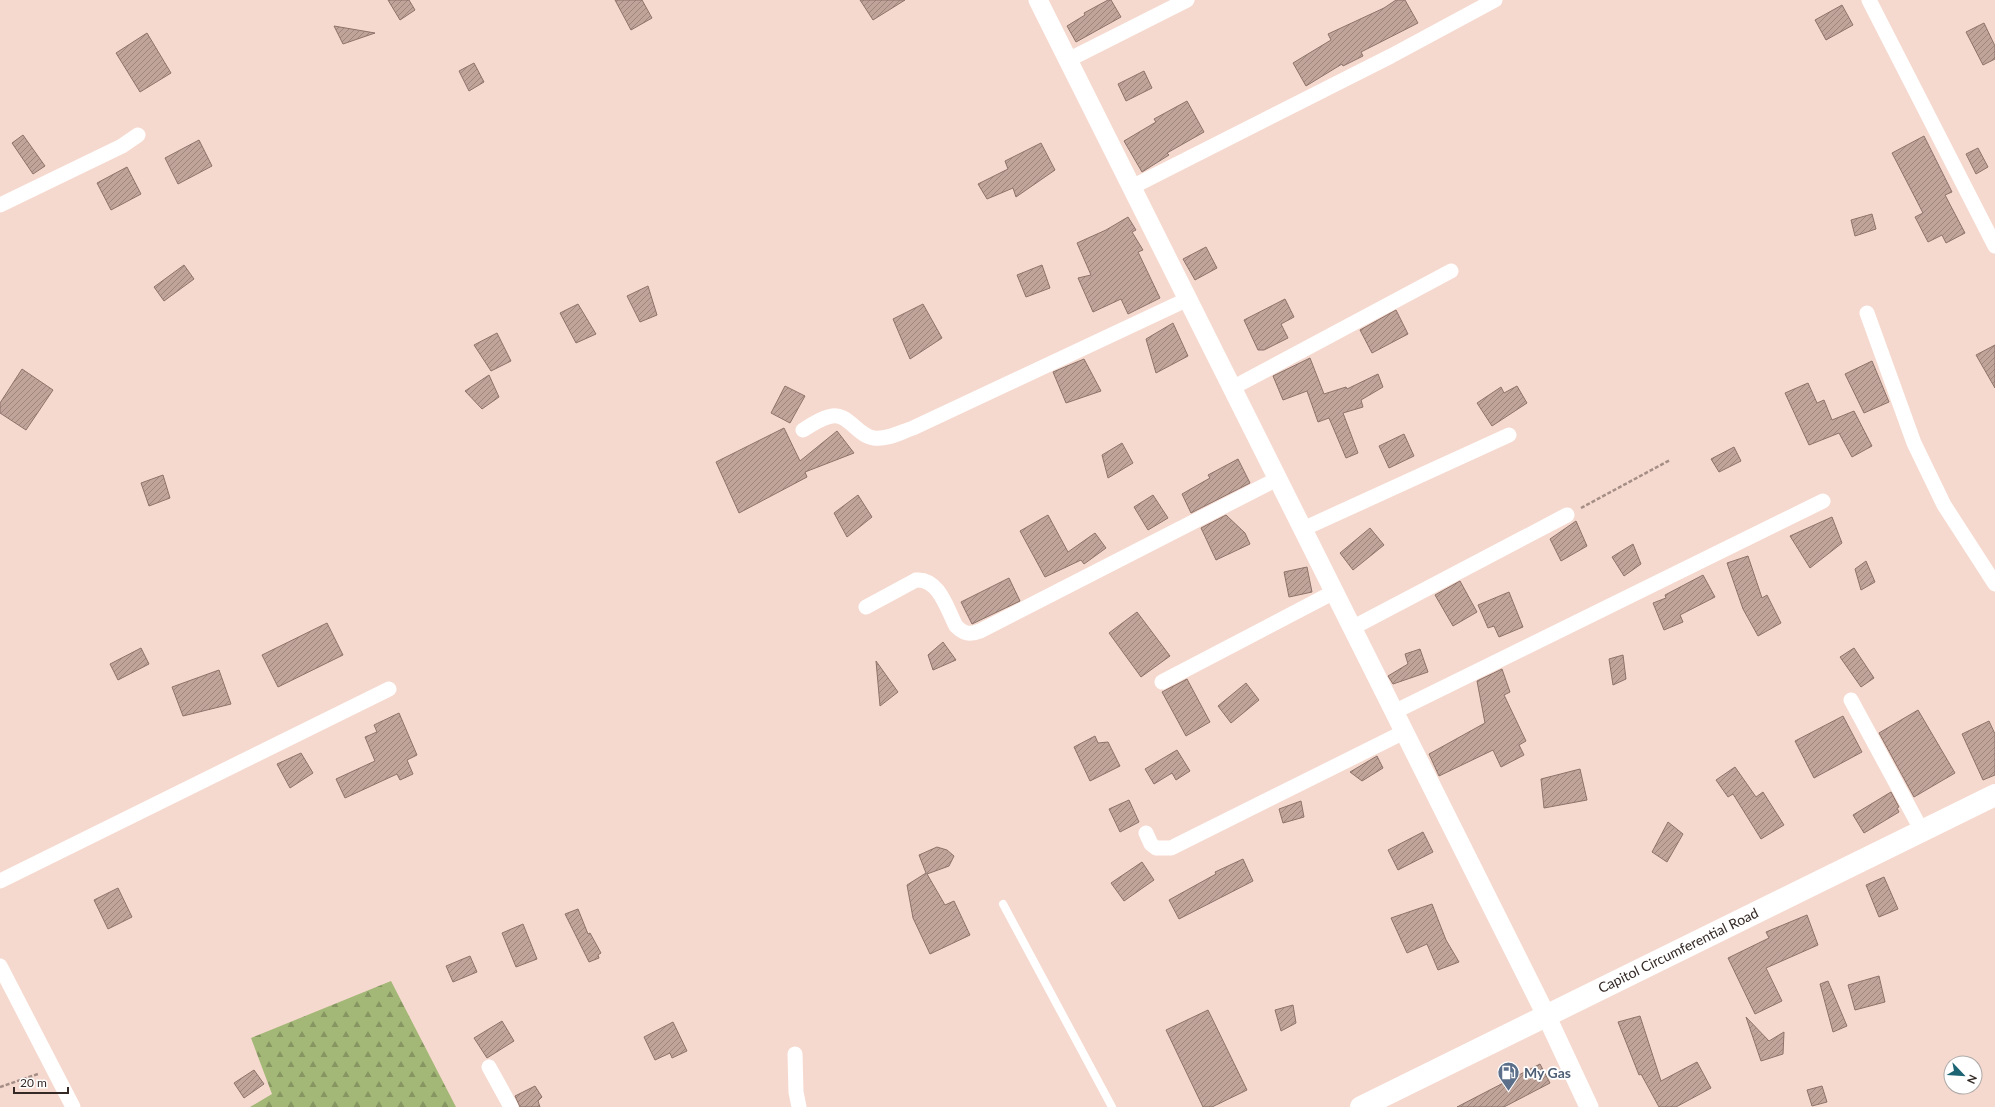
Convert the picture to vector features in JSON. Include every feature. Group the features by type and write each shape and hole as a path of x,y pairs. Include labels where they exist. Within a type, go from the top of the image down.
{"main road":[{"name":"Capitol Circumferential Road","path":"1362,1107 1995,795"}],"street":[{"path":"1038,0 1546,1015 1589,1107"},
{"path":"1068,60 1187,0"},
{"path":"1132,187 1391,56 1495,0"},
{"path":"1869,0 1995,246"},
{"path":"0,205 122,146 138,135"},
{"path":"1232,388 1451,271"},
{"path":"803,430 829,416 838,416 847,419 864,435 872,438 887,437 913,428 1188,299"},
{"path":"1867,313 1914,443 1944,505 1995,584"},
{"path":"1303,530 1509,435"},
{"path":"866,607 916,580 923,579 934,586 956,626 960,630 972,634 1278,479"},
{"path":"1394,712 1823,501"},
{"path":"1352,628 1567,515"},
{"path":"1162,682 1334,592"},
{"path":"0,881 389,689"},
{"path":"1851,700 1922,831"},
{"path":"1146,833 1151,844 1156,848 1171,848 1404,732"},
{"path":"0,966 73,1107"},
{"path":"795,1054 796,1092 799,1107"},
{"path":"489,1067 511,1107"}],"lane":[{"path":"1003,904 1112,1107"}],"path":[{"path":"1567,515 1670,460"},
{"path":"0,1087 54,1069"}],"green space":[{"path":"391,981 456,1107 250,1107 272,1094 251,1038"}],"building":[{"path":"388,0 409,0 415,10 400,20"},
{"path":"615,0 642,0 652,18 631,30"},
{"path":"860,0 905,0 873,20"},
{"path":"1108,0 1111,0 1121,17 1076,42 1067,26 1085,15 1084,13"},
{"path":"1396,0 1405,0 1418,23 1361,52 1363,56 1343,66 1342,64 1306,86 1293,63 1331,40 1328,34 1384,8"},
{"path":"1842,5 1853,25 1826,40 1815,20"},
{"path":"1984,23 1995,46 1995,59 1983,65 1966,32"},
{"path":"334,26 375,33 343,44"},
{"path":"147,33 171,73 140,92 116,53"},
{"path":"474,63 484,82 469,91 459,71"},
{"path":"1144,71 1152,88 1126,101 1118,84"},
{"path":"1187,101 1204,132 1167,153 1169,155 1142,172 1124,141 1156,122 1154,119"},
{"path":"23,135 45,166 33,174 12,143"},
{"path":"1924,136 1952,192 1945,195 1965,233 1946,243 1942,235 1928,242 1915,217 1923,213 1892,153"},
{"path":"199,140 212,166 178,184 165,158"},
{"path":"1041,143 1055,170 1016,197 1013,188 987,199 978,184 1008,169 1005,161"},
{"path":"1978,148 1988,167 1976,174 1966,154"},
{"path":"127,167 141,194 111,210 97,183"},
{"path":"1872,214 1876,229 1855,236 1851,220"},
{"path":"1128,217 1136,230 1132,232 1143,250 1138,252 1160,298 1128,314 1121,299 1093,312 1078,278 1091,275 1077,243 1106,230"},
{"path":"1206,247 1217,268 1195,280 1183,259"},
{"path":"184,265 194,279 164,301 154,287"},
{"path":"1042,265 1050,288 1026,297 1017,275"},
{"path":"648,286 657,315 640,322 627,296"},
{"path":"1285,299 1294,317 1281,324 1288,338 1264,350 1258,350 1244,320"},
{"path":"578,304 596,334 576,343 560,313"},
{"path":"923,304 942,338 910,359 893,319"},
{"path":"1396,310 1408,334 1372,353 1360,330"},
{"path":"1173,323 1188,356 1156,373 1146,339"},
{"path":"497,333 511,361 491,371 474,345"},
{"path":"1995,345 1995,388 1976,355"},
{"path":"1310,358 1324,394 1346,387 1347,389 1378,374 1383,387 1361,400 1363,407 1343,413 1358,453 1346,458 1329,418 1318,422 1307,391 1283,400 1273,376"},
{"path":"1084,359 1101,391 1066,403 1053,372"},
{"path":"1872,361 1889,402 1864,413 1845,374"},
{"path":"22,369 53,390 26,430 0,413 0,403"},
{"path":"489,375 499,397 482,409 465,391"},
{"path":"1808,383 1817,403 1824,400 1832,420 1854,411 1872,446 1852,457 1839,433 1809,445 1785,393"},
{"path":"785,386 805,396 790,423 771,413"},
{"path":"1517,386 1527,403 1492,426 1477,403 1501,387 1504,393"},
{"path":"784,428 800,461 837,431 854,453 805,472 807,477 739,513 716,462"},
{"path":"1404,434 1414,456 1389,468 1379,446"},
{"path":"1122,443 1133,463 1108,478 1102,455"},
{"path":"1734,447 1741,461 1719,472 1711,459"},
{"path":"1238,459 1250,483 1191,513 1182,494 1210,478 1208,475"},
{"path":"163,475 170,498 149,506 141,483"},
{"path":"858,495 872,517 847,537 834,513"},
{"path":"1153,495 1168,518 1148,530 1134,507"},
{"path":"1048,515 1068,552 1095,533 1106,548 1084,564 1081,560 1045,577 1020,531"},
{"path":"1226,515 1245,533 1250,544 1216,560 1201,528"},
{"path":"1832,517 1842,543 1810,568 1790,536"},
{"path":"1576,521 1587,546 1561,561 1550,539"},
{"path":"1370,528 1384,545 1353,570 1340,553"},
{"path":"1633,544 1641,564 1624,576 1612,557"},
{"path":"1748,556 1762,598 1767,595 1781,623 1758,636 1743,609 1727,563"},
{"path":"1866,561 1875,582 1861,590 1855,569"},
{"path":"1307,567 1312,592 1289,597 1284,572"},
{"path":"1703,575 1715,597 1680,615 1683,622 1664,630 1653,603 1666,598 1665,595"},
{"path":"1009,578 1020,601 972,624 961,602"},
{"path":"1460,581 1477,612 1453,626 1435,595"},
{"path":"1509,592 1523,627 1499,637 1494,626 1488,628 1478,605"},
{"path":"1137,612 1170,656 1141,677 1109,633"},
{"path":"327,623 343,655 278,687 262,655"},
{"path":"943,642 956,660 933,670 928,655"},
{"path":"141,648 149,664 118,680 110,664"},
{"path":"1854,648 1874,678 1861,687 1840,657"},
{"path":"1420,649 1428,672 1393,684 1388,676 1408,664 1405,654"},
{"path":"1623,655 1626,679 1613,685 1609,659"},
{"path":"876,661 898,692 880,706"},
{"path":"1502,669 1510,692 1504,695 1526,741 1519,745 1524,755 1501,767 1493,750 1439,776 1429,754 1485,723 1477,681"},
{"path":"219,670 231,704 183,716 172,687"},
{"path":"1187,679 1210,722 1186,736 1162,692"},
{"path":"1246,683 1259,700 1231,723 1218,706"},
{"path":"1918,710 1955,773 1914,797 1879,733"},
{"path":"399,713 417,755 407,760 413,774 400,780 397,774 345,798 336,779 375,761 365,737 377,732 374,725"},
{"path":"1843,716 1862,752 1814,778 1795,741"},
{"path":"1989,721 1995,734 1995,775 1983,780 1962,734"},
{"path":"1095,736 1098,743 1108,742 1120,766 1090,781 1074,747"},
{"path":"1177,750 1190,771 1176,780 1172,773 1154,784 1145,769"},
{"path":"301,753 313,773 290,788 277,764"},
{"path":"1377,756 1383,768 1362,781 1350,772"},
{"path":"1735,767 1756,797 1763,792 1784,825 1761,839 1733,794 1728,797 1716,780"},
{"path":"1580,769 1587,800 1544,808 1541,779"},
{"path":"1891,792 1899,807 1897,808 1899,812 1864,833 1853,815"},
{"path":"1129,800 1139,822 1120,832 1109,809"},
{"path":"1301,801 1304,817 1283,823 1279,809"},
{"path":"1668,822 1683,834 1667,862 1652,852"},
{"path":"1423,832 1433,852 1398,870 1388,850"},
{"path":"937,847 947,850 954,856 949,866 927,874 945,905 954,901 970,935 930,954 913,918 907,885 926,873 919,855"},
{"path":"1243,859 1253,881 1179,919 1169,900 1216,874 1215,872"},
{"path":"1142,862 1154,880 1124,901 1111,883"},
{"path":"1884,877 1898,909 1879,917 1866,885"},
{"path":"118,888 132,917 108,929 94,900"},
{"path":"1432,904 1446,940 1459,962 1438,970 1427,944 1407,953 1391,918"},
{"path":"578,909 588,934 590,933 601,953 598,955 599,958 589,962 565,914"},
{"path":"1807,915 1818,945 1766,968 1782,1001 1755,1014 1728,958 1769,938 1766,932"},
{"path":"523,924 537,959 516,967 502,933"},
{"path":"470,956 477,972 453,982 446,966"},
{"path":"1879,976 1885,1002 1855,1010 1848,985"},
{"path":"1828,981 1847,1026 1833,1032 1820,984"},
{"path":"1293,1005 1296,1023 1281,1031 1275,1010"},
{"path":"1208,1010 1247,1090 1212,1107 1203,1107 1166,1030"},
{"path":"1640,1016 1661,1081 1697,1062 1711,1088 1676,1107 1659,1107 1641,1074 1639,1075 1618,1022"},
{"path":"1746,1017 1769,1041 1784,1032 1783,1054 1761,1061"},
{"path":"502,1021 514,1041 487,1058 474,1038"},
{"path":"673,1022 687,1051 672,1058 670,1053 655,1060 644,1037"},
{"name":"My Gas","path":"1540,1064 1550,1083 1504,1107 1457,1107"},
{"path":"254,1070 264,1084 244,1098 234,1083"},
{"path":"535,1086 542,1097 538,1101 540,1107 520,1107 515,1096"},
{"path":"1822,1086 1827,1102 1812,1106 1807,1090"}],"place":[{"name":"My Gas","path":"1509,1092"}]}
